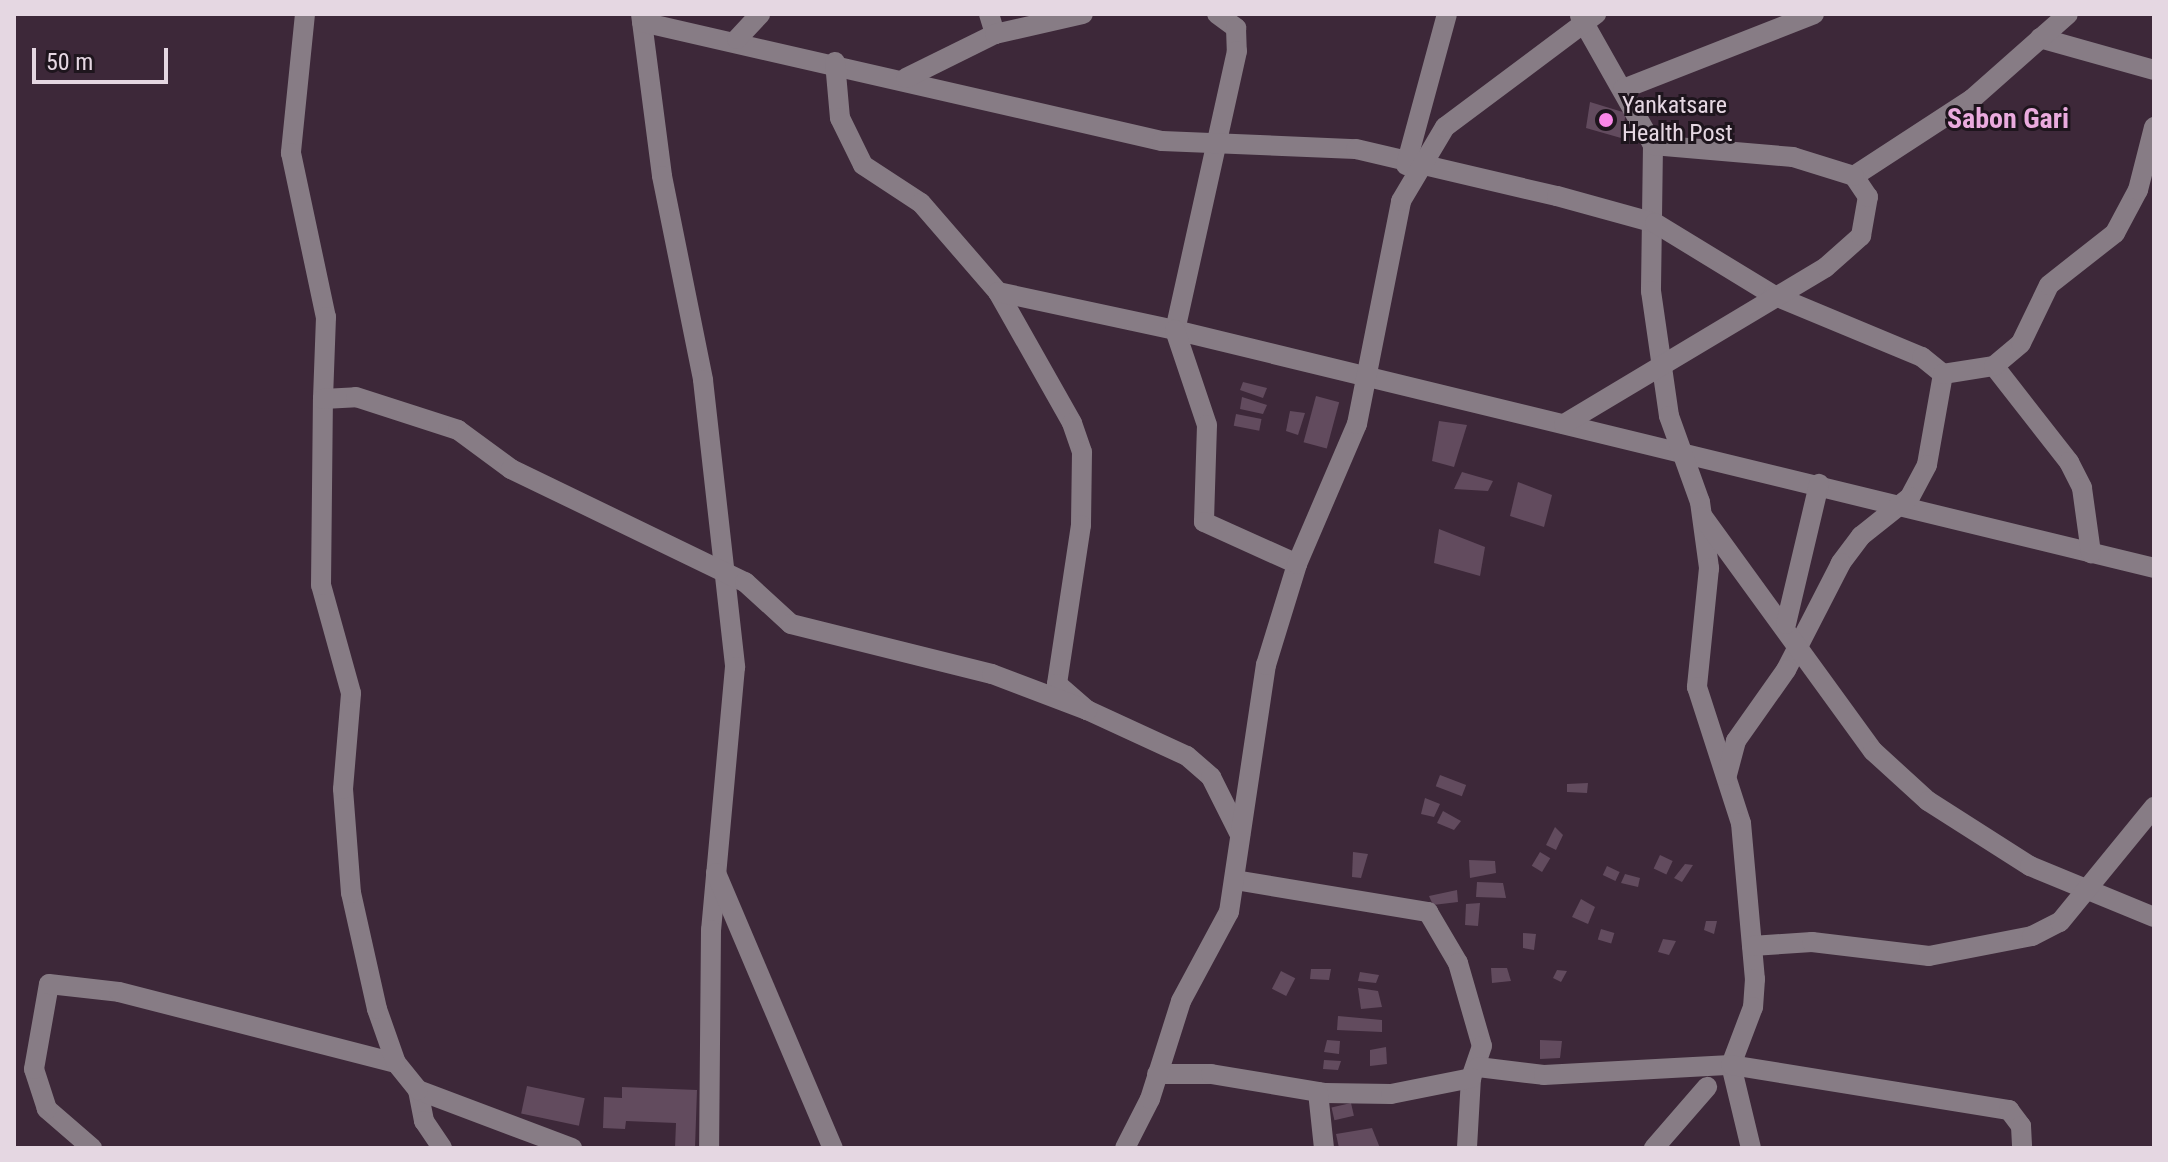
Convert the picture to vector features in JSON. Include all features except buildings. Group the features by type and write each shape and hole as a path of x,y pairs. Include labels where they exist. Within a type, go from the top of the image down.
{"street":[{"path":"305,14 291,153 326,317 321,585 351,693 343,789 351,893 396,1063 418,1090 424,1121 442,1148"},
{"path":"737,39 760,14"},
{"path":"906,78 992,24 1083,14"},
{"path":"1217,14 1236,28 1237,51 1214,143 1175,330 1207,425 1204,522 1297,564"},
{"path":"1125,1148 1157,1074 1181,1001 1218,943 1235,880 1266,665 1297,564 1357,424 1401,201 1447,14"},
{"path":"1623,89 1814,14"},
{"path":"1854,176 1972,99 2068,14"},
{"path":"1412,165 1445,127 1587,17 1653,145 1655,223 1651,291 1681,457 1703,517 1708,595 1697,687 1741,823 1752,946 1753,1007 1731,1065 1738,1115 1751,1148"},
{"path":"709,1148 707,1013 735,667 703,380 662,176 642,18 906,78 1147,138 1356,149 1655,223 1773,295 1922,357 1943,374 1994,366 2021,343 2049,285 2115,233 2138,190 2154,127"},
{"path":"2040,38 2154,70"},
{"path":"835,62 840,118 863,165 921,203 998,292 1048,370 1082,452 1078,569 1057,684 1087,710"},
{"path":"1564,424 1856,247 1868,197 1854,176 1793,157 1653,145"},
{"path":"998,292 1175,330 1365,380 1455,394 1681,457 1819,484 2154,568"},
{"path":"1994,366 2069,462 2082,488 2091,553"},
{"path":"1727,775 1736,741 1800,641 1854,545 1899,505 1927,465 1943,374"},
{"path":"323,399 347,395 458,430 511,469 724,571 791,624 992,674 1087,710 1187,756 1211,777 1240,835"},
{"path":"1786,624 1819,484"},
{"path":"1703,517 1800,641 1873,751 1928,801 2030,866 2154,917"},
{"path":"1752,946 1950,953 2032,936 2060,922 2154,807"},
{"path":"716,873 833,1148"},
{"path":"1235,880 1428,912 1458,963 1482,1046 1474,1073 1467,1148"},
{"path":"92,1148 47,1109 34,1069 49,984 119,992 396,1063"},
{"path":"1157,1074 1211,1074 1318,1092 1391,1094 1474,1073 1544,1075 1731,1065 2001,1108 2019,1120 2022,1148"},
{"path":"1687,1066 1738,1115"},
{"path":"1654,1148 1707,1087"},
{"path":"418,1090 572,1148"},
{"path":"1318,1092 1324,1148"}],"place":[{"name":"Yankatsare Health Post","path":"1606,120"}],"district":[{"name":"Sabon Gari","path":"2008,119"}]}
